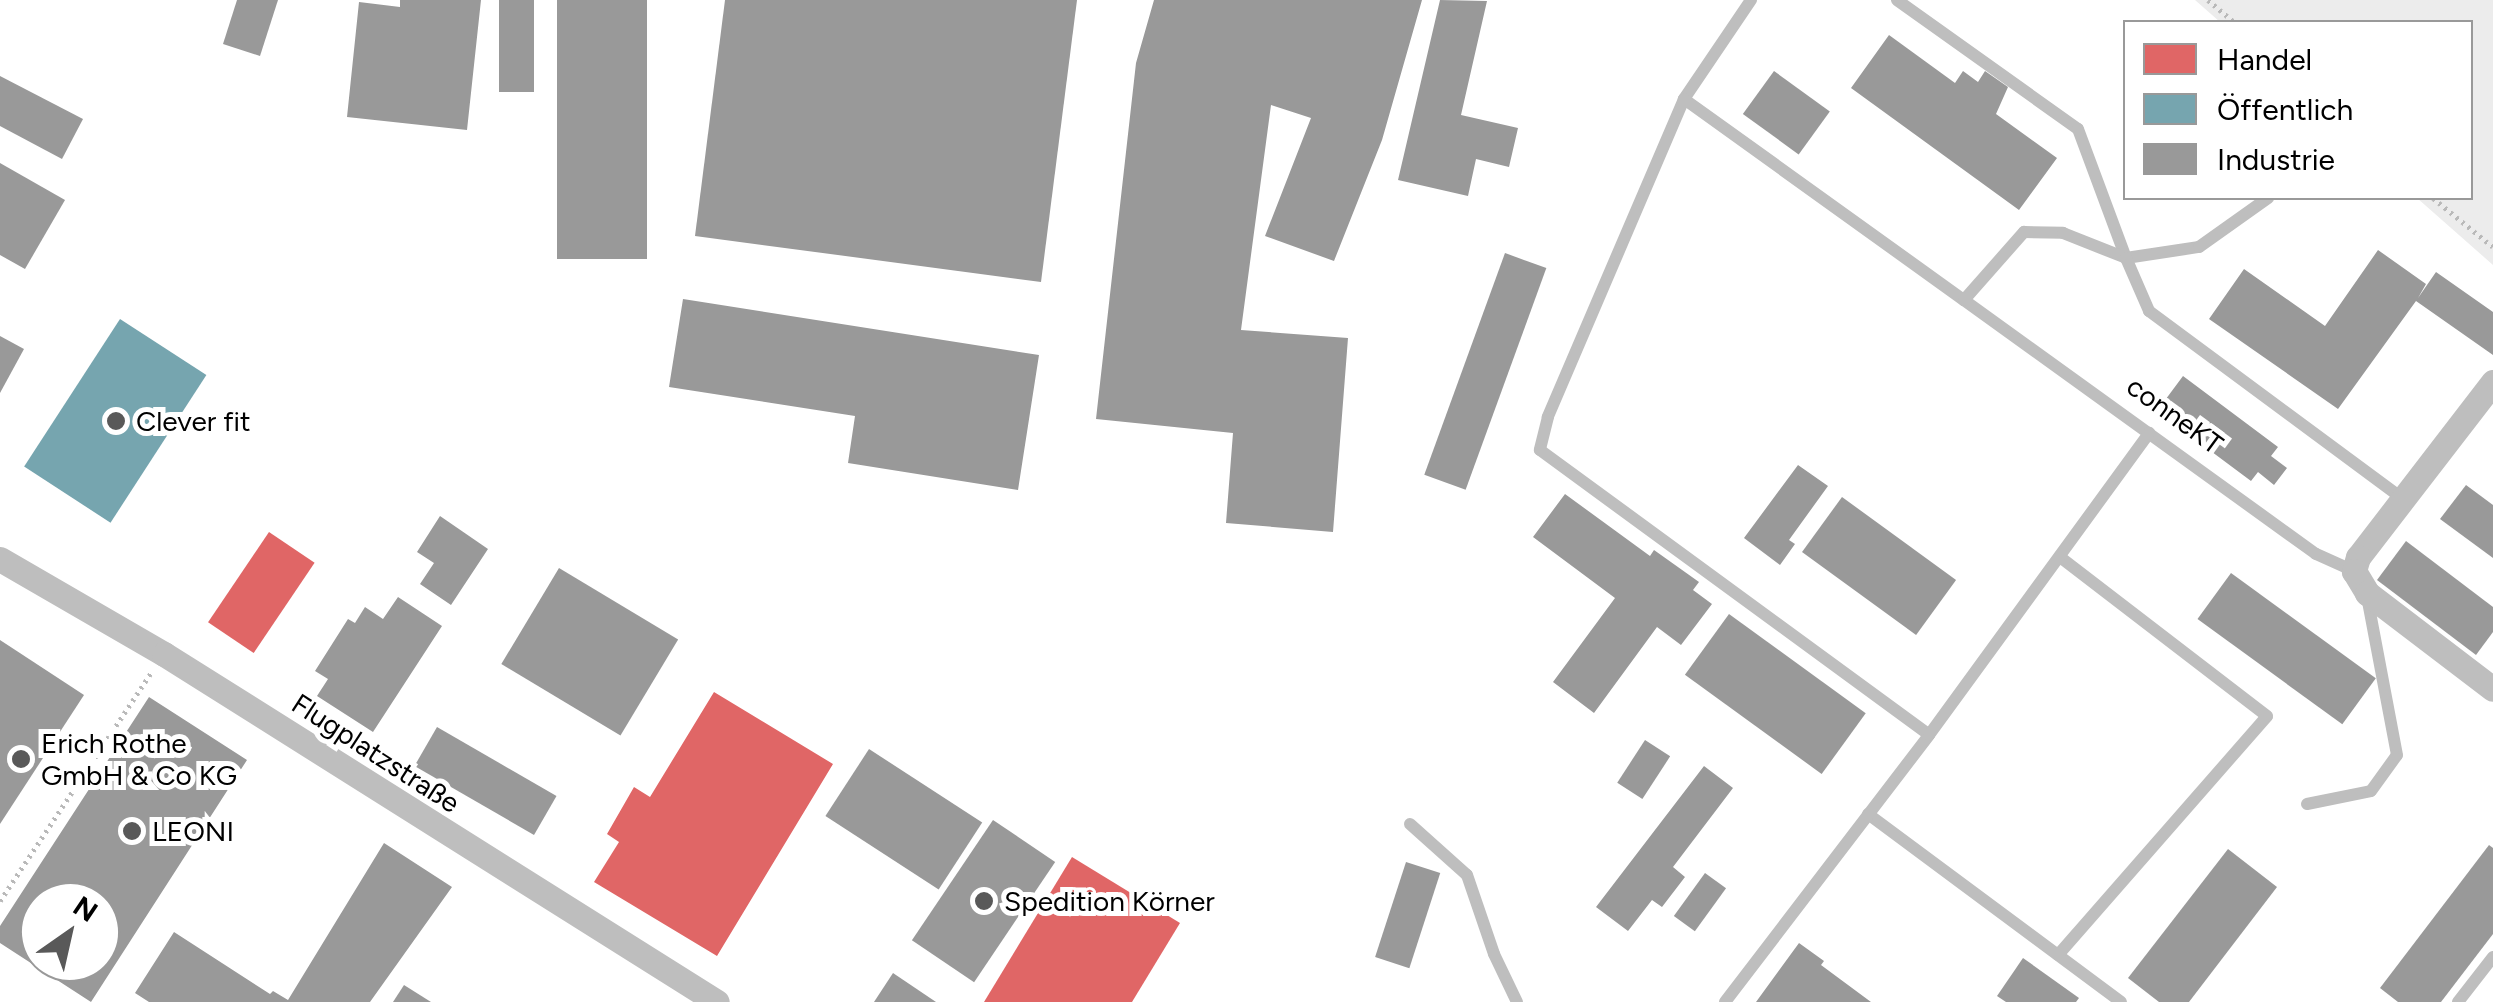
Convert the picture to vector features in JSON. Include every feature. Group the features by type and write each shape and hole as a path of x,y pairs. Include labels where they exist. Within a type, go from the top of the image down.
{"street":[{"path":"2360,582 2358,557 2493,382"},
{"name":"Flugplatzstraße","path":"0,558 164,654 717,1002"},
{"name":"conneKT","path":"2360,582 2493,689"}],"lane":[{"path":"1751,0 1684,99 1548,417 1540,450 1929,735"},
{"path":"1896,0 2078,129 2149,310 2402,498"},
{"name":"conneKT","path":"1684,99 2360,582"},
{"path":"1964,300 2024,232 2063,233 2126,258 2198,248 2265,200"},
{"path":"1725,1002 1929,735 2149,433"},
{"path":"2058,955 2267,716 2060,557"},
{"path":"2307,804 2371,791 2397,755 2360,582"},
{"path":"1868,814 2115,1000"},
{"path":"1410,824 1467,875 1494,954 1518,1002"},
{"path":"2458,1002 2493,957"}],"path":[{"path":"2208,0 2232,20"},
{"path":"2436,200 2493,246"},
{"path":"0,901 164,654"}],"shaded area":[{"path":"2195,0 2493,0 2493,265 2419,200 2473,200 2473,20 2218,20"}],"building: Handel":[{"path":"269,532 315,563 254,653 208,622"},
{"path":"714,692 833,764 717,956 594,882 619,842 607,834 634,787 650,797"},
{"path":"1072,857 1180,923 1132,1002 984,1002"}],"building: Öffentlich":[{"name":"Clever fit","path":"120,319 206,375 111,523 24,467"}],"building: Industrie":[{"path":"237,0 278,0 260,56 223,44"},
{"path":"400,0 481,0 467,130 347,117 359,2 400,7"},
{"path":"499,0 534,0 534,92 499,92"},
{"path":"557,0 647,0 647,259 557,259"},
{"path":"725,0 1077,0 1041,282 695,236"},
{"path":"1154,0 1422,0 1382,140 1334,261 1265,236 1311,118 1271,105 1241,330 1348,338 1333,532 1226,523 1233,433 1096,419 1136,63"},
{"path":"1440,0 1487,1 1461,115 1518,128 1509,167 1476,159 1468,196 1398,180"},
{"path":"1889,35 1955,83 1963,71 1978,82 1985,71 2008,87 1996,114 2057,158 2019,210 1851,88"},
{"path":"1774,71 1830,112 1799,154 1743,114"},
{"path":"0,76 83,119 62,159 0,126"},
{"path":"0,163 65,200 25,269 0,255"},
{"path":"2378,250 2426,284 2418,298 2436,272 2493,312 2493,355 2416,301 2338,409 2209,319 2244,269 2325,326"},
{"path":"1505,253 1546,268 1466,490 1424,475"},
{"path":"683,299 1039,355 1018,490 848,463 855,416 669,387"},
{"path":"0,336 24,349 0,393"},
{"path":"2183,376 2278,447 2271,456 2287,468 2274,485 2258,472 2251,481 2157,411"},
{"path":"1798,465 1828,486 1789,540 1795,544 1780,565 1744,538"},
{"path":"2466,485 2493,505 2493,558 2440,519"},
{"path":"1565,494 1650,556 1654,550 1699,582 1693,590 1712,604 1681,645 1657,627 1594,713 1553,682 1615,598 1533,537"},
{"path":"1842,497 1956,580 1916,635 1802,552"},
{"path":"440,516 488,549 451,605 420,584 434,563 417,552"},
{"path":"2406,541 2493,607 2493,632 2476,655 2377,580"},
{"path":"559,568 678,640 620,736 501,664"},
{"path":"2231,573 2376,678 2342,724 2197,619"},
{"path":"398,597 442,626 373,732 317,696 328,679 315,671 348,619 355,623 365,607 383,619"},
{"path":"1729,614 1866,713 1822,774 1685,675"},
{"name":"Erich Rothe GmbH & Co KG","path":"0,640 84,695 0,824"},
{"name":"LEONI","path":"149,697 247,760 120,957 120,882 29,882"},
{"path":"437,727 557,796 534,835 414,766"},
{"path":"1645,740 1670,756 1642,799 1617,783"},
{"path":"869,749 982,823 939,890 825,816"},
{"path":"1704,766 1733,788 1673,867 1685,877 1662,907 1652,900 1628,931 1596,907"},
{"name":"Spedition Körner","path":"993,820 1055,862 974,982 912,940"},
{"path":"384,843 452,887 370,1002 149,1002 135,993 174,932 270,994 273,991 288,1000"},
{"path":"2489,845 2493,848 2493,934 2441,1002 2398,1002 2380,988"},
{"path":"2228,849 2277,887 2189,1002 2159,1002 2128,978"},
{"path":"1406,862 1440,873 1409,968 1375,957"},
{"path":"1705,873 1726,888 1695,931 1674,916"},
{"name":"LEONI","path":"20,895 20,956 0,943 0,926"},
{"path":"1799,943 1824,961 1821,965 1871,1002 1756,1002"},
{"path":"2023,958 2079,998 2076,1002 2006,1002 1997,996"},
{"path":"893,973 936,1002 874,1002"},
{"name":"LEONI","path":"60,982 104,982 91,1002"},
{"path":"404,985 431,1002 393,1002"}],"place":[{"name":"Clever fit","path":"116,421"},
{"name":"Erich Rothe GmbH & Co KG","path":"21,759"},
{"name":"LEONI","path":"132,831"},
{"name":"Spedition Körner","path":"984,901"}]}
